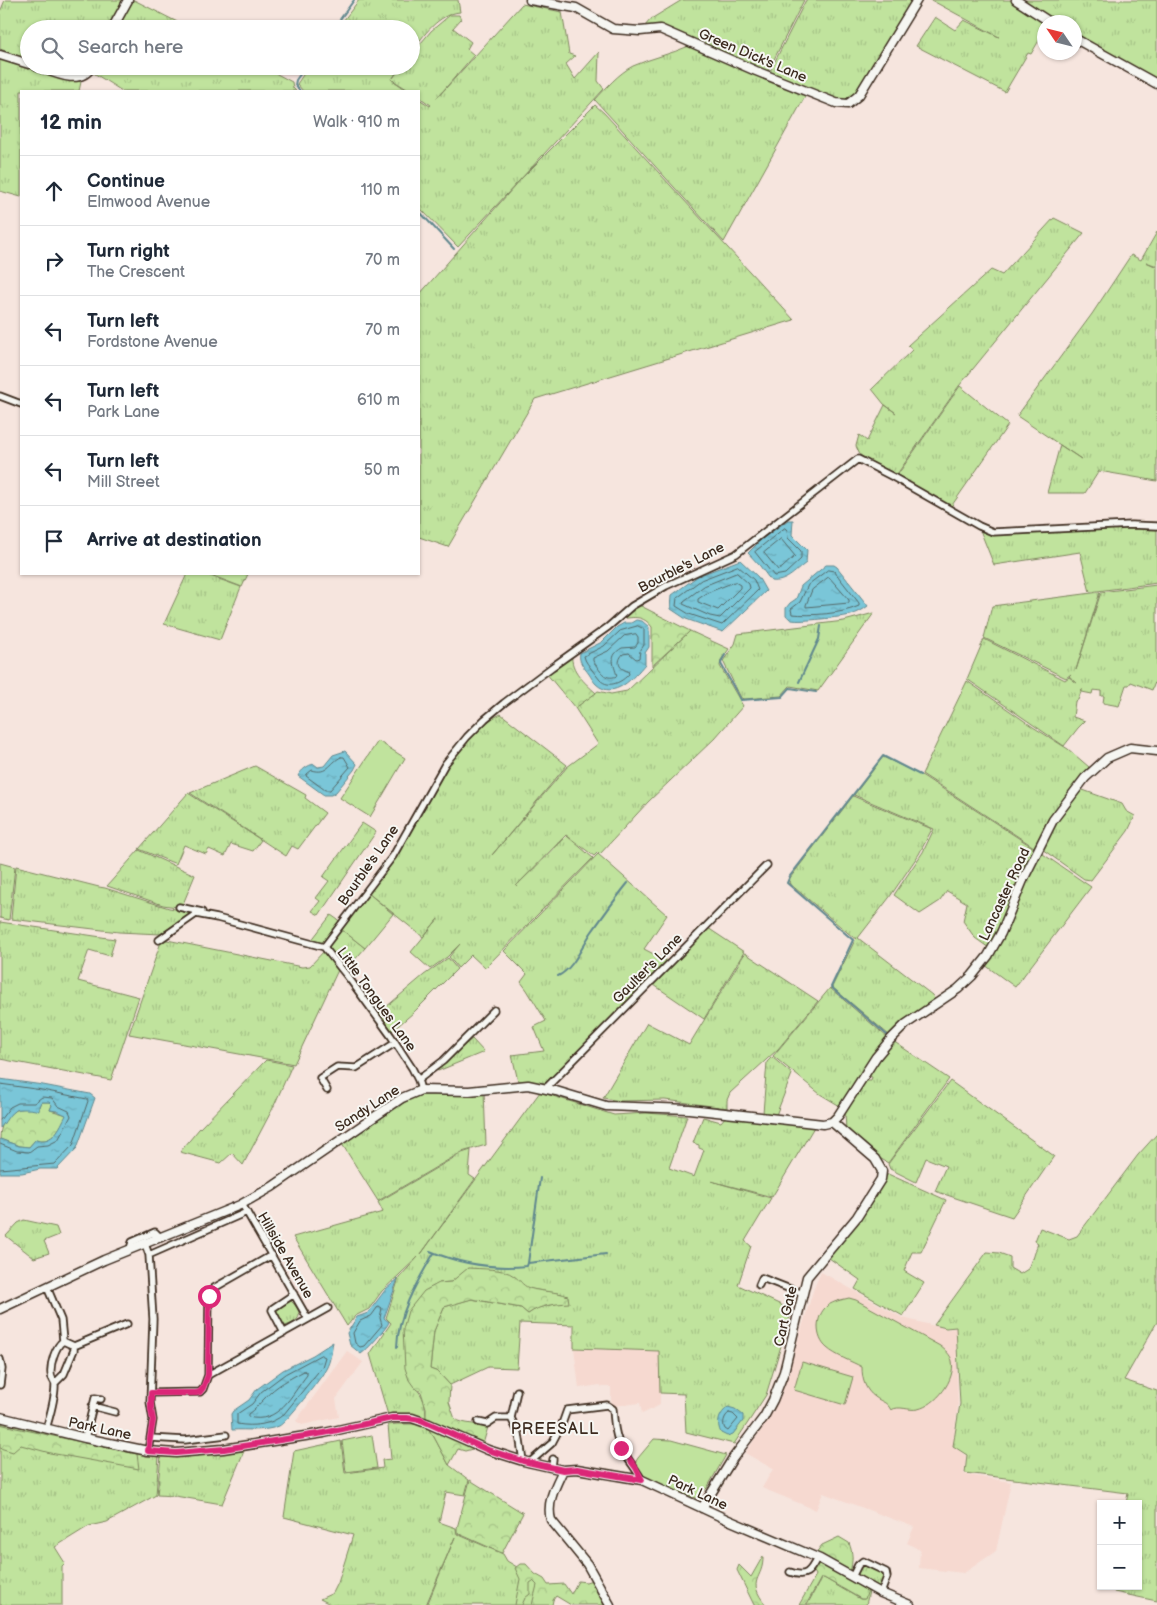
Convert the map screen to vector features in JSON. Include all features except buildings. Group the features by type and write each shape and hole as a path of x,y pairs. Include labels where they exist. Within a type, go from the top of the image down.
{"main road":[{"path":"117,20 128,0"},
{"name":"Green Dick's Lane","path":"530,0 576,8 613,29 640,31 660,29 828,100 848,104 859,95 917,0"},
{"path":"1016,0 1039,15"},
{"path":"1082,42 1157,84"},
{"path":"0,54 20,61"},
{"path":"64,75 70,77 82,75"},
{"name":"Lancaster Road","path":"832,1122 838,1116 876,1057 891,1039 906,1024 958,989 972,976 988,956 1001,933 1024,878 1053,820 1085,778 1107,758 1130,748 1157,751"},
{"name":"Sandy Lane","path":"0,1309 47,1286 242,1204 272,1187 402,1098 421,1090 470,1091 528,1085 606,1106 682,1109 823,1124 832,1122"},
{"name":"Cart Gate","path":"702,1508 733,1458 764,1417 773,1400 784,1372 807,1277 857,1217 881,1179 882,1171 875,1160 832,1122"},
{"name":"Park Lane","path":"0,1417 84,1438 148,1451 176,1453 224,1449 324,1433 392,1418 421,1420 488,1450 526,1462 552,1463 563,1470 577,1469 642,1480 817,1558 881,1593 910,1605"},
{"path":"563,1470 552,1496 551,1520 587,1564 610,1605"}],"street":[{"path":"0,396 20,404"},
{"name":"Bourble's Lane","path":"324,947 393,856 446,764 467,737 485,719 552,667 608,627 632,606 666,586 736,554 858,459 978,526 993,532 1131,525 1157,526"},
{"name":"Gaulter's Lane","path":"545,1089 767,865"},
{"path":"179,907 242,922 258,930"},
{"name":"Little Tongues Lane","path":"159,940 196,914 324,947 395,1042 418,1080 421,1090"},
{"path":"418,1080 443,1061 494,1010"},
{"path":"327,1090 320,1078 337,1067 356,1068 395,1042"},
{"name":"Hillside Avenue","path":"242,1204 308,1319"},
{"path":"149,1255 247,1212"},
{"path":"130,1250 132,1242 155,1232 161,1238"},
{"path":"145,1244 149,1255 153,1319 151,1393 153,1420 148,1451"},
{"path":"151,1393 200,1392 208,1375 211,1290 272,1255"},
{"path":"759,1285 762,1278 803,1294"},
{"path":"46,1429 54,1400 55,1382 51,1374 52,1367 57,1348 63,1341 61,1320 47,1286"},
{"path":"284,1333 272,1310 294,1294"},
{"path":"208,1375 328,1308"},
{"path":"63,1341 74,1346 127,1324"},
{"path":"55,1382 68,1368 74,1346"},
{"path":"0,1359 2,1369 0,1386"},
{"path":"517,1391 511,1418 526,1462 552,1443 567,1410 570,1408 607,1405 613,1409 615,1429 621,1448 636,1468 642,1480"},
{"path":"84,1438 95,1398 101,1399"},
{"path":"92,1406 115,1412"},
{"path":"478,1422 486,1424 496,1418 511,1418"},
{"name":"Park Lane","path":"150,1438 185,1440 226,1436"},
{"path":"790,1572 799,1579 810,1571 817,1558"},
{"path":"852,1577 858,1565 863,1561 886,1572 888,1577 881,1593"}],"shaded area":[{"path":"821,1272 903,1318 947,1329 956,1328 958,1406 953,1446 966,1456 964,1474 1011,1482 996,1551 964,1573 919,1568 920,1550 907,1543 914,1527 823,1493 816,1510 762,1488 773,1469 745,1453 769,1419 781,1396 814,1288"},
{"path":"574,1348 660,1351 660,1405 642,1414 640,1403 613,1406 611,1387 602,1387 600,1385 579,1388"},
{"path":"347,1351 363,1362 336,1399 339,1417 302,1425 296,1421"}],"green space":[{"path":"5,0 124,0 113,20 20,20 20,57 0,49 0,12"},
{"path":"132,0 134,0 173,20 121,20"},
{"path":"359,0 458,0 460,12 438,21 420,40 420,20 344,20"},
{"path":"682,0 804,0 767,73 658,27 644,27 651,19"},
{"path":"806,0 914,0 854,95 845,101 830,98 769,73"},
{"path":"931,0 1012,0 1037,18 1037,44 1031,54 1028,53 1005,92 916,46 935,17 955,30 964,20 999,37"},
{"path":"1022,0 1157,0 1157,80 1082,38 1082,15 1045,15"},
{"path":"522,4 562,12 569,54 575,56 566,64 575,79 599,52 598,81 604,89 458,247 420,208 420,100 431,105 420,98 420,90 408,90 391,79 407,90 302,90 297,84 303,75 395,75 393,78 395,75 420,75 420,44 431,31 450,15 459,15 461,19 453,28 471,42 467,49 474,55 436,99"},
{"path":"689,46 806,95 724,242 595,100 613,81 633,66"},
{"path":"2,55 20,62 20,75 58,75 81,82 79,90 20,90 20,197 0,191 0,59"},
{"path":"97,75 279,75 292,82 295,90 120,90"},
{"path":"595,105 794,320 535,399 448,547 420,537 420,294 521,179"},
{"path":"1054,218 1084,233 959,386 895,477 860,455 856,446 859,435 867,441 885,405 896,413 884,404 872,389 912,350 908,345 991,270 1002,275"},
{"path":"1157,232 1157,266 1146,262 1157,267 1157,481 1099,471 1085,493 1047,493 1060,445 1081,459 1017,416 1092,314 1131,255 1141,260"},
{"path":"960,386 1008,425 950,508 896,477"},
{"path":"1122,528 1157,529 1157,583 1090,592 1080,552 994,565 980,530 995,534"},
{"path":"187,575 208,575 241,587 220,640 164,624"},
{"path":"211,575 248,575 242,587"},
{"path":"1157,585 1157,677 1152,690 1131,682 1129,685 1126,685 1119,706 1103,703 1104,696 1101,696 1101,691 1093,690 1092,694 1082,692 1082,689 1078,700 1075,701 1073,717 1085,721 1064,746 967,679 984,639 1065,680 1069,677 1077,683 1069,676 1071,674 1066,678 984,638 992,606 1100,592 1076,670 1101,592"},
{"path":"639,605 690,631 652,666 652,627 642,619 634,617 621,619"},
{"path":"874,613 818,691 790,686 781,696 744,699 741,698 723,661 735,644 738,634 844,621"},
{"path":"690,631 729,649 721,660 720,666 743,706 715,738 648,802 600,854 598,852 594,856 566,835 516,886 567,836 593,858 485,968 471,955 458,968 449,957 460,944 447,957 430,969 411,952 438,919 423,937 368,893 451,759 474,732 501,714 567,765 492,855 567,767 598,744 575,708 598,691 611,694 627,691"},
{"path":"572,655 573,666 576,671 583,681 596,693 575,708 546,673"},
{"path":"967,681 1068,749 1089,767 1050,817 1034,847 922,774"},
{"path":"378,741 405,758 370,817 340,798"},
{"path":"883,757 923,776 1034,848 1003,922 989,948 975,938 963,921 967,903 947,891 940,901 920,914 894,895 923,852 934,829 854,795"},
{"path":"255,766 306,795 305,798 325,813 298,849 292,846 286,856 190,793"},
{"path":"1080,789 1122,804 1126,811 1135,816 1128,831 1091,880 1084,879 1042,849 1067,804"},
{"path":"188,793 261,840 253,851 231,844 225,856 209,849 206,854 184,845 176,864 139,849"},
{"path":"853,796 932,829 919,854 889,898 858,938 932,995 935,1000 904,1020 889,1035 832,987 857,938 854,938 789,883 790,878"},
{"path":"362,823 376,832 319,915 312,911 320,901 316,898 329,881 323,877"},
{"path":"139,850 195,875 183,904 178,903 177,907 163,905 107,886"},
{"path":"1040,852 1091,887 1015,987 985,965 1002,940 1028,876"},
{"path":"598,854 667,915 644,949 667,961 547,1083 518,1081 512,1055 544,1051 534,1027 546,1021 521,982 527,974 504,951"},
{"path":"0,863 15,867 9,920 0,918"},
{"path":"16,866 105,888 169,908 194,912 160,934 119,932 11,919"},
{"path":"368,893 393,914 365,948 341,929"},
{"path":"331,915 341,922 325,942 321,944 311,941"},
{"path":"0,922 115,939 110,956 89,950 78,981 139,997 111,1080 0,1059"},
{"path":"708,928 744,952 704,1019 651,983"},
{"path":"341,929 365,948 346,970 329,948 329,945"},
{"path":"162,939 302,967 310,966 325,950 338,970 294,1064 129,1034"},
{"path":"745,953 818,1001 778,1049 730,1093 727,1100 727,1108 665,1100 620,1101 603,1098 647,1023 689,1045"},
{"path":"448,958 457,969 392,1031 379,1013 424,975"},
{"path":"830,988 887,1037 870,1059 840,1106 820,1094 773,1056"},
{"path":"472,1039 484,1052 438,1071 435,1069"},
{"path":"893,1041 949,1079 888,1163 846,1131 845,1111 865,1081 871,1081 872,1077 868,1076"},
{"path":"772,1057 792,1074 776,1115 763,1113 767,1062"},
{"path":"266,1060 292,1065 273,1108 243,1165 232,1153 221,1163 180,1152 199,1129"},
{"path":"950,1081 1054,1156 1012,1217 935,1191 946,1166 926,1158 916,1182 890,1169 888,1164"},
{"path":"484,1091 486,1145 462,1152 378,1201 342,1144 381,1116 420,1095 457,1095"},
{"path":"540,1092 614,1115 646,1113 687,1116 669,1168 694,1177 704,1150 699,1148 699,1145 693,1143 703,1117 721,1122 726,1116 814,1127 772,1197 711,1181 771,1198 745,1241 751,1246 738,1285 792,1310 766,1395 734,1444 686,1432 684,1394 660,1393 659,1351 574,1348 574,1325 520,1323 517,1368 488,1367 450,1385 438,1372 430,1369 434,1331 444,1307 471,1299 521,1308 528,1314 537,1308 556,1304 562,1294 531,1289 468,1269 451,1282 439,1283 414,1387 424,1401 426,1420 388,1415 370,1354 391,1323 386,1318 399,1278 418,1257 382,1291 369,1309 355,1316 347,1326 293,1237 383,1212 378,1202 462,1153 471,1150 469,1175 475,1179 421,1254"},
{"path":"41,1102 49,1102 52,1105 50,1110 67,1115 55,1134 47,1139 36,1139 29,1147 19,1146 0,1139 3,1124 11,1113 23,1109 39,1110"},
{"path":"1157,1134 1157,1322 1124,1380 1157,1391 1157,1601 1114,1592 1114,1590 1142,1590 1142,1500 1127,1500 1128,1493 965,1473 967,1455 953,1446 960,1404 956,1327 946,1328 934,1325 987,1252 999,1253 1010,1257 1010,1268 1020,1274 1028,1269 1033,1259 1038,1243 1035,1241 1040,1228 1069,1239 1077,1236 1138,1155"},
{"path":"888,1174 946,1200 921,1252 912,1252 904,1271 924,1283 903,1316 855,1289 860,1280 829,1258 861,1219"},
{"path":"24,1220 56,1227 59,1235 44,1241 49,1253 34,1258 6,1236 18,1223"},
{"path":"468,1268 492,1269 510,1273 529,1288 568,1296 569,1303 542,1307 528,1314 521,1308 472,1299 444,1307 434,1331 430,1369 438,1372 450,1385 449,1402 455,1419 488,1427 483,1444 426,1420 426,1408 421,1392 409,1380 405,1368 403,1329 408,1311 424,1291 439,1283 451,1282"},
{"path":"849,1298 856,1300 946,1351 952,1361 951,1376 938,1397 925,1407 918,1409 898,1408 891,1410 866,1388 862,1367 835,1354 823,1344 818,1327 820,1315 832,1303"},
{"path":"291,1301 298,1309 299,1316 295,1322 285,1326 275,1311"},
{"path":"802,1362 853,1377 845,1405 794,1390"},
{"path":"0,1423 159,1456 156,1495 107,1522 89,1526 55,1547 65,1563 62,1566 62,1605 0,1605"},
{"path":"0,1424 137,1454 139,1469 50,1453 21,1445 13,1452 0,1448"},
{"path":"425,1424 449,1465 469,1480 465,1495 446,1492 439,1522 456,1528 457,1534 503,1554 507,1561 540,1581 535,1605 427,1605 455,1537 426,1605 332,1605 320,1599 333,1593 353,1535 284,1517 294,1451 341,1441 345,1473 383,1468 382,1460 391,1459 388,1425"},
{"path":"425,1424 476,1448 465,1451 458,1449 449,1465"},
{"path":"372,1435 377,1468 346,1472 342,1441"},
{"path":"654,1439 671,1440 726,1455 707,1488 696,1498 647,1480 635,1463"},
{"path":"244,1451 222,1504 157,1495 161,1456 173,1457"},
{"path":"470,1480 523,1513 502,1553 457,1533"},
{"path":"839,1537 849,1543 852,1557 850,1572 815,1554 822,1545"},
{"path":"763,1556 763,1564 756,1584 757,1590 766,1605 754,1605 737,1570 739,1565 751,1577"},
{"path":"820,1562 868,1590 865,1599 861,1599 821,1578 806,1605 799,1605 816,1575 813,1570"},
{"path":"520,1564 526,1564 535,1574 544,1579 548,1585 564,1584 571,1594 578,1581 586,1582 592,1580 599,1591 604,1605 571,1605 556,1596 552,1605 532,1605 537,1585 533,1581 530,1583 530,1594 525,1598 522,1605 515,1605 520,1579 515,1568"},
{"path":"863,1564 885,1574 881,1588 855,1575 859,1566"},
{"path":"824,1578 860,1599 864,1599 868,1589 866,1605 807,1605 821,1579"}],"water":[{"path":"788,520 793,520 792,535 807,550 806,563 786,579 771,581 748,553 762,539"},
{"path":"740,560 758,577 766,591 723,632 686,619 671,609 672,595 698,576"},
{"path":"826,565 837,567 868,606 846,616 804,620 790,619 786,615 786,608 796,599 801,586"},
{"path":"636,620 642,621 649,627 649,647 645,653 645,664 629,681 617,689 603,689 595,683 582,664 580,653 602,642 617,627"},
{"path":"345,751 357,764 336,792 331,795 324,795 298,776 307,767 314,764 318,767 324,766 333,755"},
{"path":"0,1079 90,1094 95,1098 77,1148 57,1169 40,1169 22,1173 0,1173 0,1139 19,1146 29,1147 36,1139 47,1139 55,1134 66,1115 50,1110 52,1105 49,1102 41,1102 39,1111 33,1109 15,1110 0,1128"},
{"path":"398,1279 384,1318 389,1322 377,1339 361,1354 350,1345 347,1333 357,1317 368,1313 386,1289"},
{"path":"333,1342 326,1369 283,1423 268,1429 232,1430 231,1414 249,1400 257,1389 283,1370 313,1355"},
{"path":"728,1407 735,1409 743,1415 743,1421 733,1434 727,1436 721,1433 719,1422 722,1413"}],"waterway":[{"path":"340,20 354,0"},
{"path":"299,90 295,85 300,75"},
{"path":"420,212 454,249"},
{"path":"799,682 819,639 821,626"},
{"path":"725,655 721,664 741,700 782,697 790,688 816,692"},
{"path":"887,1035 831,987 853,940 787,883 790,876 883,756 920,775"},
{"path":"558,976 573,963 591,933 628,883"},
{"path":"528,1263 540,1178"},
{"path":"430,1251 477,1265 502,1267 527,1266 528,1263 606,1254"},
{"path":"397,1347 398,1334 409,1298 434,1253"}],"district":[{"name":"PREESALL","path":"555,1428"}],"route":[{"path":"209,1296 208,1375 205,1384 200,1392 196,1393 151,1393 153,1420 148,1451 176,1453 224,1449 324,1433 392,1418 407,1418 421,1420 488,1450 523,1461 563,1470 577,1469 642,1480 636,1468 621,1448"}]}
